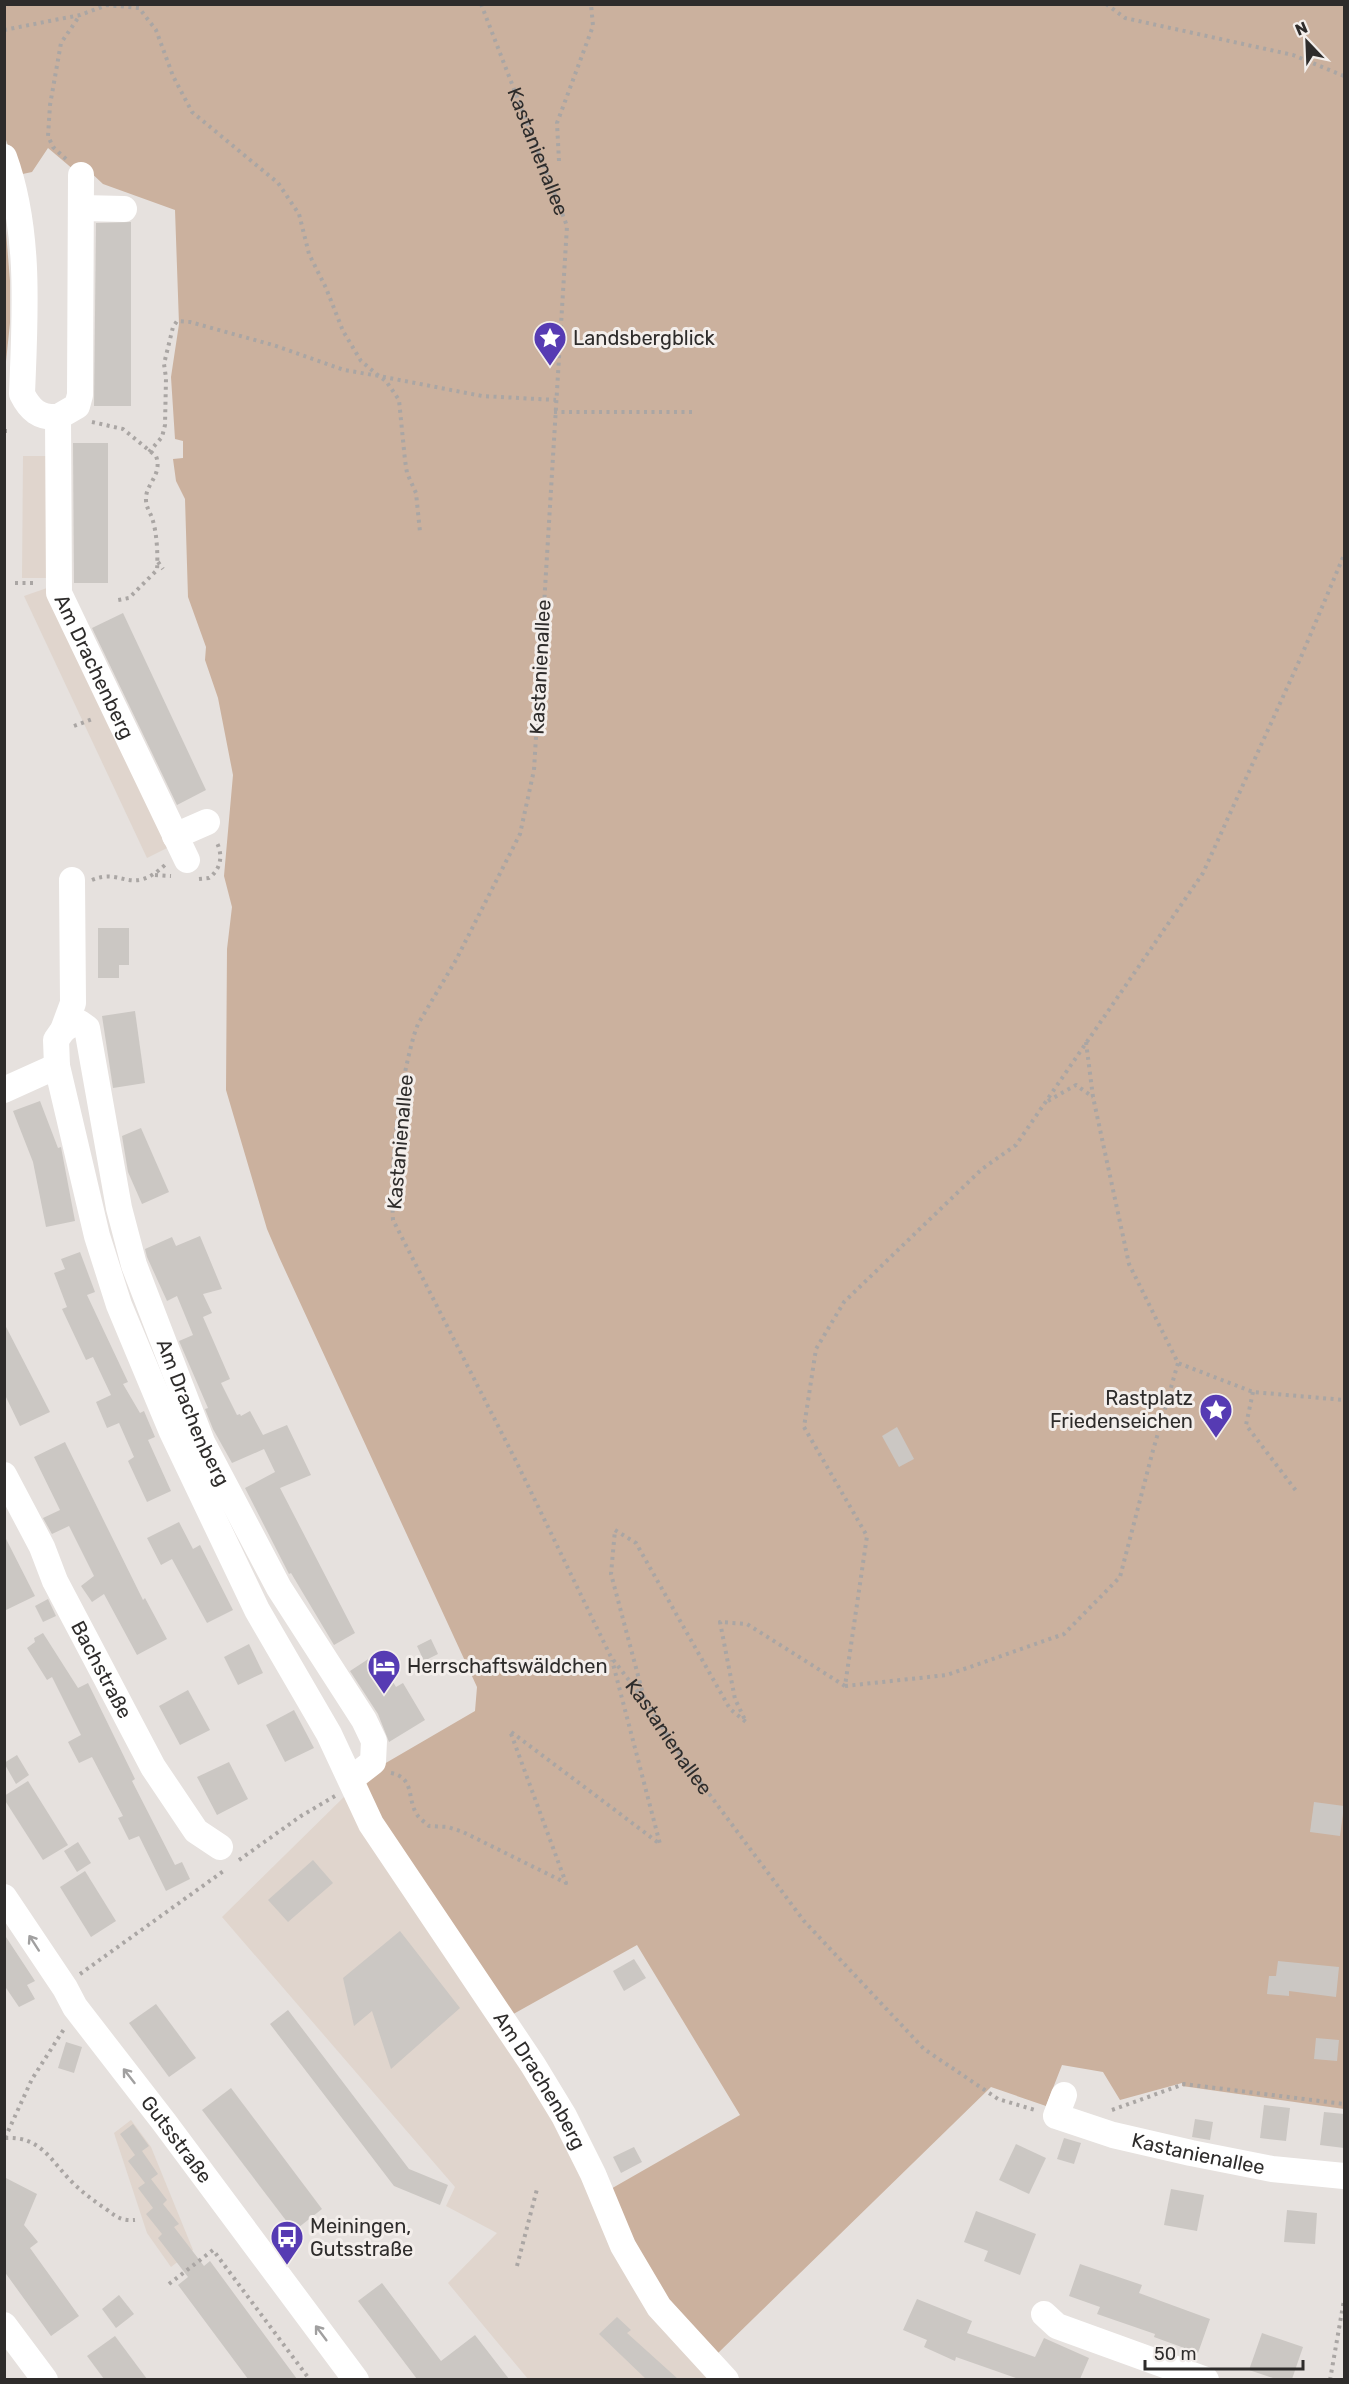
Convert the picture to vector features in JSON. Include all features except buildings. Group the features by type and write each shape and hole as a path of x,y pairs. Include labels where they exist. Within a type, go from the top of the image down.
{"street":[{"path":"4,157 12,178 20,230 24,285 22,394 28,406 47,418 65,413"},
{"name":"Am Drachenberg","path":"81,175 80,395 77,406 65,413 58,593 182,850"},
{"path":"82,208 124,209"},
{"path":"182,850 207,822"},
{"name":"Am Drachenberg","path":"72,880 73,1004 63,1030 56,1040 57,1066 105,1265 136,1350 256,1610 314,1706 371,1824 533,2065 564,2116 593,2174 623,2246 659,2307 726,2379"},
{"name":"Am Drachenberg","path":"63,1030 72,1024 80,1023 87,1028 119,1208 134,1265 202,1442 279,1588 364,1720 374,1741 373,1762 351,1779"},
{"path":"4,1090 57,1066"},
{"name":"Bachstraße","path":"4,1475 37,1536 55,1581 153,1767 196,1831 220,1847"},
{"name":"Gutsstraße","path":"4,1897 65,1988 75,2007 171,2131 356,2379"},
{"name":"Kastanienallee","path":"1060,2105 1113,2135 1272,2169 1344,2176"},
{"path":"1044,2313 1057,2326 1206,2379"},
{"path":"4,2325 45,2379"}],"path":[{"name":"Kastanienallee","path":"480,4 567,226 534,770 520,834 456,960 418,1024 414,1035 398,1121 392,1192 393,1220 516,1461 611,1657 645,1701 683,1759 804,1921 924,2049 999,2099 1060,2105"},
{"path":"559,161 557,123 593,26 591,4"},
{"path":"1106,4 1125,18 1293,55 1344,76"},
{"path":"4,30 80,15 107,5 139,8 156,30 173,76 192,112 278,183 299,214 309,254 343,332 361,361 379,376 399,400 407,473 416,494 420,532"},
{"path":"80,15 61,43 50,105 48,136 53,147 81,175"},
{"path":"149,452 162,437 165,425 164,364 173,327 177,321 190,322 273,345 344,370 482,396 556,400"},
{"path":"554,412 693,412"},
{"path":"65,413 123,429 156,456 158,466 155,478 146,494 146,502 153,521 157,570 146,584 129,598 118,600"},
{"path":"845,1686 867,1536 804,1427 816,1349 844,1302 982,1169 1016,1145 1203,873 1301,657 1344,555"},
{"path":"157,561 163,569"},
{"path":"72,880 93,880 104,875 140,881 154,875 182,850"},
{"path":"645,1701 611,1574 615,1530 636,1543 730,1709 746,1722 735,1699 720,1622 747,1624 845,1686 947,1675 1064,1635 1120,1576 1178,1363 1129,1264 1093,1097 1086,1042"},
{"path":"1044,1103 1076,1085 1093,1097"},
{"path":"1178,1363 1253,1392 1344,1400"},
{"path":"1253,1392 1246,1425 1297,1492"},
{"path":"388,1772 398,1774 409,1784 417,1815 429,1826 448,1827 463,1832 566,1883 510,1731 660,1845 611,1657"},
{"path":"69,2021 32,2079 5,2138 19,2137 32,2142 42,2149 88,2197 122,2221 135,2220"},
{"path":"1110,2111 1184,2084 1344,2104"},
{"path":"517,2266 537,2189"},
{"path":"169,2284 213,2250 310,2379"},
{"path":"1330,2379 1344,2300"}],"shaded area":[{"path":"5,5 1344,5 1344,2109 1182,2086 1182,2083 1120,2100 1103,2072 1062,2065 1046,2106 991,2087 716,2355 666,2303 609,2190 740,2115 637,1945 506,2018 378,1822 360,1778 475,1711 477,1687 267,1229 226,1090 227,949 232,907 224,876 233,775 218,698 205,660 206,647 188,597 185,499 176,481 173,459 183,458 183,441 175,439 171,377 179,324 175,210 103,184 87,169 74,170 48,148 32,172 18,175 5,137"},
{"path":"5,219 10,281 10,323 5,371"},
{"path":"23,456 47,456 46,578 22,578"},
{"path":"47,588 169,847 147,858 24,596"},
{"path":"349,1792 717,2379 528,2379 448,2283 497,2233 446,2206 455,2187 222,1917"},
{"path":"131,2120 151,2147 193,2250 171,2267 147,2233 114,2133"}],"place":[{"name":"Landsbergblick","path":"550,367"},
{"name":"Rastplatz Friedenseichen","path":"1216,1439"},
{"name":"Herrschaftswäldchen","path":"384,1695"},
{"name":"Meiningen, Gutsstraße","path":"287,2266"}]}
